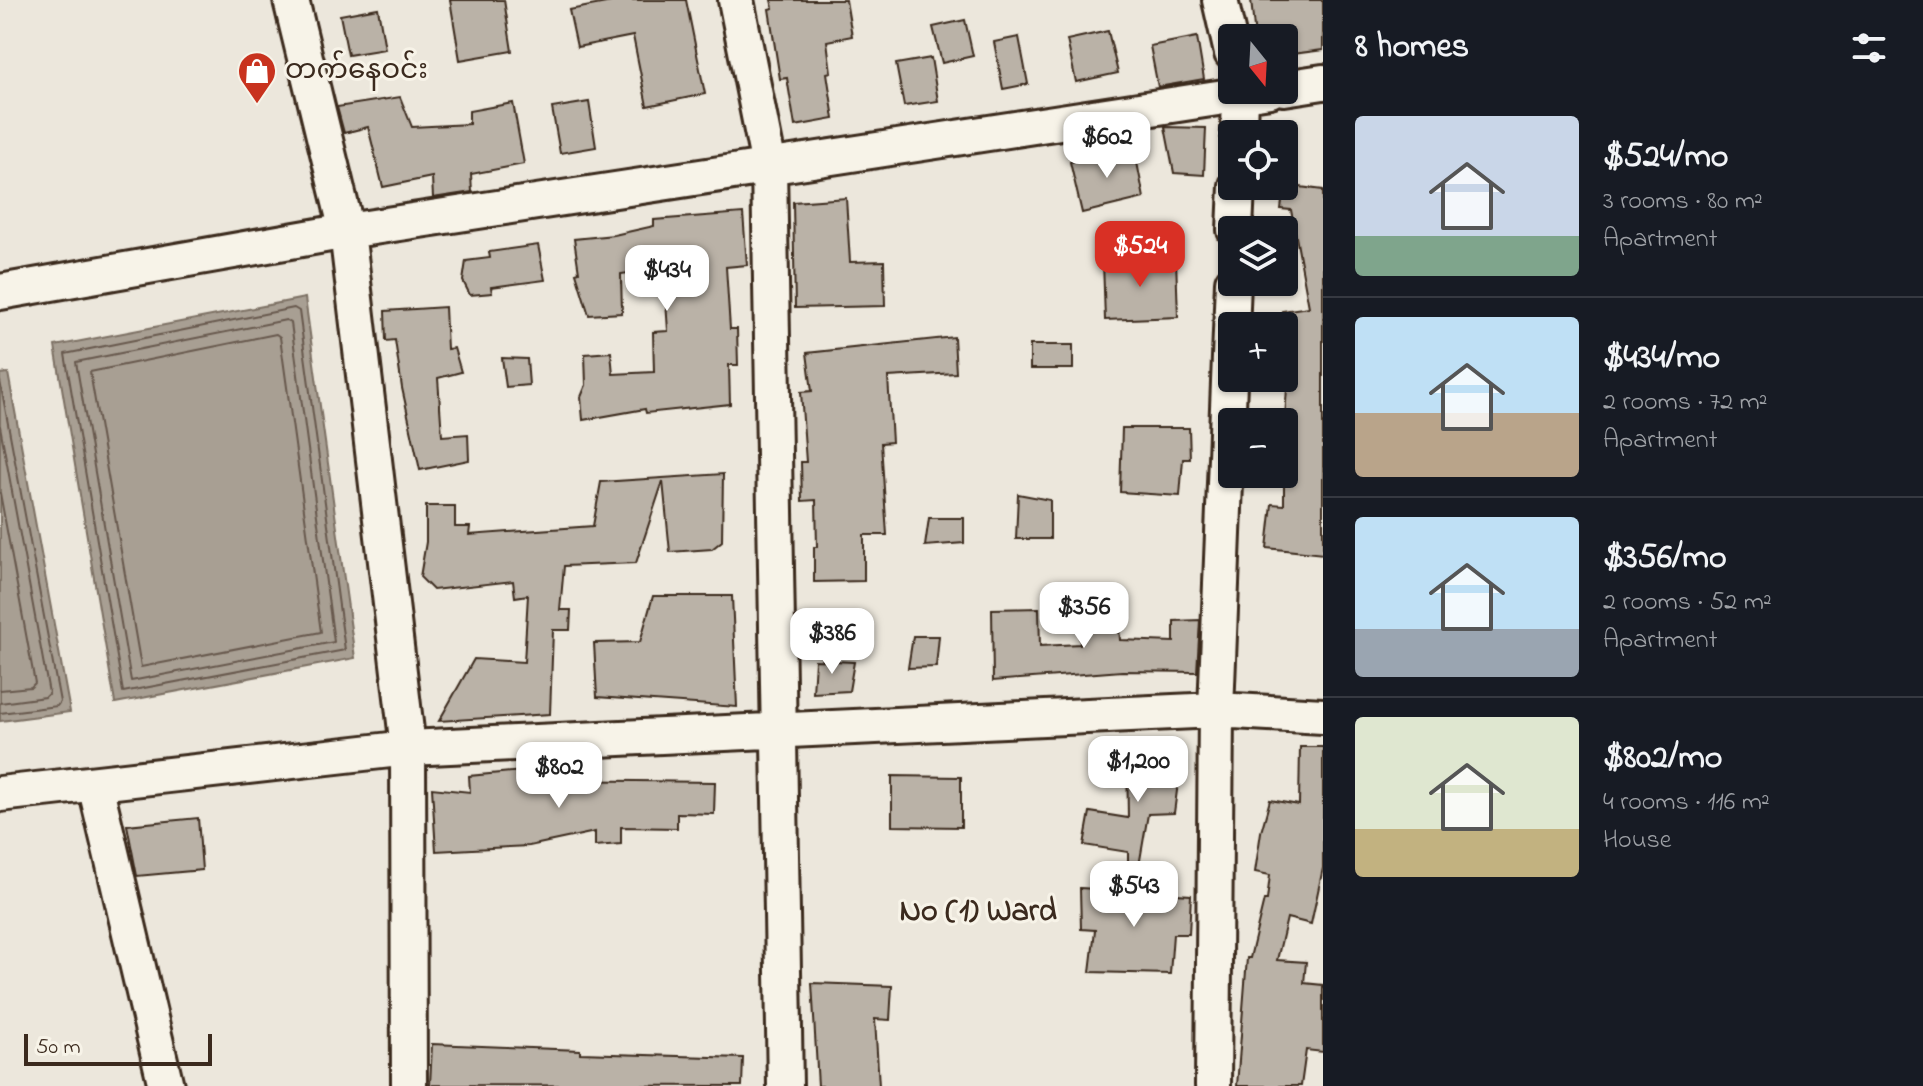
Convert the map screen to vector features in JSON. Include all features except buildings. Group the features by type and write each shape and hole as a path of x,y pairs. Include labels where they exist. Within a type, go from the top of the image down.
{"street":[{"path":"291,0 347,231 408,748 409,1086"},
{"path":"736,0 769,166 785,1086"},
{"path":"1220,0 1225,24"},
{"path":"1298,86 1323,82"},
{"path":"0,292 347,231 1218,96"},
{"path":"1213,1086 1216,710 1232,296"},
{"path":"0,794 408,748 1216,710 1323,716"},
{"path":"95,784 166,1086"}],"water":[{"path":"305,298 355,658 115,703 55,346"},
{"path":"8,373 70,712 0,721 0,374"}],"place":[{"name":"တက်နေဝင်း","path":"257,105"}],"district":[{"name":"No (1) Ward","path":"978,912"}]}
